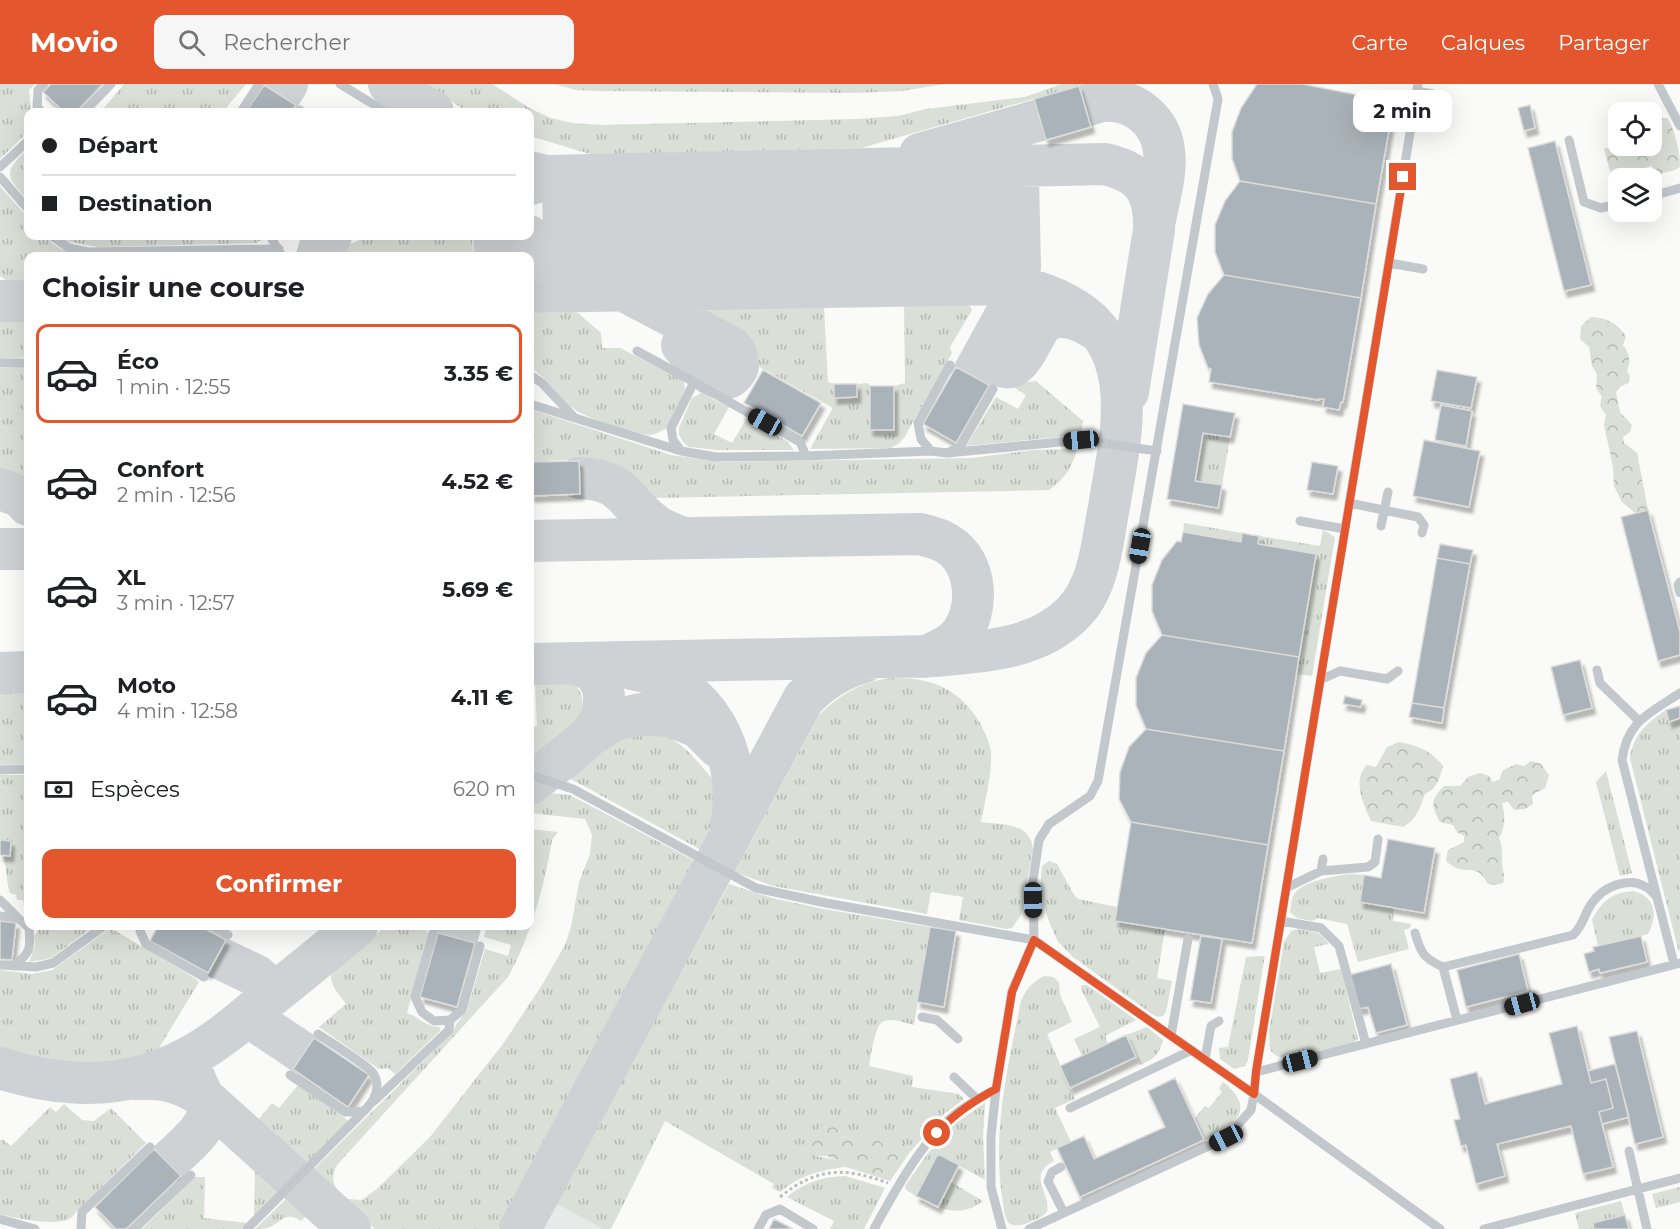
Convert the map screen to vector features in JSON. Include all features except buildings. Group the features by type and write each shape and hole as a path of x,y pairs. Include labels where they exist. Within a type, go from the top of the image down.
{"lane":[{"path":"39,108 38,90 44,84"},
{"path":"88,108 111,84"},
{"path":"244,108 259,84"},
{"path":"340,84 379,108"},
{"path":"1002,1229 991,1187 991,1136 996,1089 1012,992 1034,940 1033,880 1039,840 1049,824 1090,796 1098,781 1218,99 1213,84"},
{"path":"1658,84 1680,126"},
{"path":"1029,1229 1226,1138 1251,1110 1418,88 1433,94"},
{"path":"1569,140 1584,202 1601,208 1608,206"},
{"path":"0,167 24,145"},
{"path":"0,177 24,204"},
{"path":"1662,194 1680,189"},
{"path":"58,240 69,248 88,252"},
{"path":"1389,263 1423,269"},
{"path":"637,351 800,442 806,456"},
{"path":"0,363 24,363"},
{"path":"931,451 921,439 918,423 950,365"},
{"path":"534,377 542,382 574,418"},
{"path":"681,451 673,440 671,428 694,382"},
{"path":"946,453 960,447 993,389"},
{"path":"534,406 681,451 716,457 931,451 946,453 1081,440 1157,451"},
{"path":"1381,526 1388,492"},
{"path":"1349,503 1418,517 1424,525 1422,533"},
{"path":"1300,520 1345,529"},
{"path":"1680,582 1678,585 1680,593"},
{"path":"1345,672 1356,664"},
{"path":"1597,670 1600,683 1638,720"},
{"path":"1320,680 1340,671 1387,678 1398,671"},
{"path":"1256,1072 1677,964 1657,897 1622,760 1624,745 1638,720 1680,693"},
{"path":"0,770 24,770"},
{"path":"534,776 573,789 756,888 826,903 1034,940 1254,1094 1440,1229"},
{"path":"1286,888 1321,871 1368,867 1374,862 1378,839"},
{"path":"1321,871 1323,860"},
{"path":"1415,933 1420,952 1430,962 1443,967 1573,935 1582,926 1593,902 1603,891 1616,884 1632,882 1646,887 1657,897"},
{"path":"0,900 24,922"},
{"path":"0,916 18,918"},
{"path":"1281,921 1321,928 1339,946 1366,1044"},
{"path":"13,966 26,957 31,930"},
{"path":"0,965 36,968 53,963 98,930"},
{"path":"140,930 146,944 204,977"},
{"path":"219,930 228,935"},
{"path":"432,933 415,997 422,1012 434,1021 450,1020 462,1010 480,946"},
{"path":"1171,1036 1188,939"},
{"path":"1443,967 1457,1020"},
{"path":"922,1017 937,1020 958,1039"},
{"path":"247,1229 374,1101 449,1030 450,1020"},
{"path":"1204,1059 1211,1026 1219,1021"},
{"path":"318,1034 373,1072 378,1086 374,1101"},
{"path":"1070,1107 1192,1050"},
{"path":"290,1075 345,1112 364,1111"},
{"path":"954,1077 977,1099"},
{"path":"874,1229 923,1150 951,1117 996,1089"},
{"path":"81,1229 82,1212 150,1146"},
{"path":"1629,1151 1647,1229"},
{"path":"1061,1167 1052,1172 1048,1181 1064,1213"},
{"path":"134,1229 190,1175"},
{"path":"1484,1229 1680,1178"},
{"path":"758,1229 766,1215 780,1209 813,1229"},
{"path":"0,1219 35,1229"}],"path":[{"path":"766,1215 776,1201 793,1186 828,1173 849,1172 866,1175 898,1187"}],"shaded area":[{"path":"555,1203 603,1229 542,1229"}],"green space":[{"path":"0,84 35,84 29,90 31,108 24,108 24,136 0,159"},
{"path":"124,84 246,84 227,108 104,108"},
{"path":"424,84 492,84 529,108 462,108"},
{"path":"554,84 945,84 902,91 853,93 599,91 576,90"},
{"path":"1062,84 1101,84 1081,91 1079,86 861,148 593,155 534,137 534,110 551,118 572,123 601,125 857,119 898,116 926,109 1025,97"},
{"path":"1662,118 1668,118 1678,148 1680,167 1662,173 1662,168 1653,168 1652,166 1609,168 1604,148 1608,149 1608,156 1662,156"},
{"path":"24,152 24,196 11,179 10,174 14,163"},
{"path":"0,186 24,213 24,240 49,240 68,252 24,252 24,284 13,285 0,276"},
{"path":"67,240 261,240 256,243 99,247"},
{"path":"359,240 472,240 473,252 338,252"},
{"path":"965,304 972,310 950,347 952,353 904,438 891,448 810,449 833,408 756,365 756,351 709,323 705,314 713,307 824,307 828,382 834,384 835,397 857,397 857,384 868,383 870,386 870,430 893,430 894,386 905,383 904,305"},
{"path":"534,313 578,313 601,333 602,348 620,348 684,381 685,389 667,428 652,435 643,434 588,416 568,404 534,370"},
{"path":"1591,317 1611,322 1626,336 1623,345 1629,358 1627,371 1630,376 1629,383 1621,386 1616,392 1620,412 1632,425 1630,432 1623,437 1624,443 1637,453 1648,510 1635,513 1622,502 1614,486 1613,467 1604,425 1606,414 1601,409 1602,397 1596,388 1597,374 1592,366 1589,347 1580,339 1581,326"},
{"path":"23,320 24,357 0,359 0,321"},
{"path":"24,367 24,480 14,474 0,470 0,368"},
{"path":"1036,381 1083,421 1081,435 966,446 996,397 1018,409 1026,395 1009,384"},
{"path":"701,393 729,407 714,434 732,443 747,418 787,441 794,450 717,450 689,447 679,435 679,428 692,398"},
{"path":"534,410 671,455 722,462 971,458 1033,450 1077,449 1067,472 1049,490 655,498 623,470 601,462 577,460 534,462"},
{"path":"1203,433 1230,437 1222,485 1195,481"},
{"path":"1184,523 1242,533 1241,542 1183,532"},
{"path":"1323,530 1335,537 1312,676 1296,674 1316,554 1258,544 1259,536 1320,546"},
{"path":"891,678 919,680 943,687 963,701 984,730 990,749 991,762 981,822 1021,829 1031,840 1033,849 1021,915 1012,928 1006,929 959,920 963,897 931,892 927,914 773,886 735,872 819,715 852,690 871,682"},
{"path":"574,682 580,692 582,708 576,723 534,756 534,726 537,726 535,684"},
{"path":"24,692 24,764 0,765 0,693"},
{"path":"1666,710 1669,721 1680,718 1680,951 1630,758 1634,743 1642,730"},
{"path":"654,732 681,745 714,781 713,816 701,850 567,777 606,746 628,736"},
{"path":"1399,742 1424,750 1434,756 1443,766 1439,779 1435,786 1425,794 1415,817 1403,827 1371,821 1360,792 1360,778 1367,765 1376,767 1387,747"},
{"path":"1531,761 1541,764 1549,775 1545,788 1532,795 1533,804 1525,809 1514,810 1508,802 1502,803 1504,821 1499,838 1502,851 1503,883 1488,884 1478,872 1457,868 1446,861 1448,850 1464,842 1464,836 1457,832 1453,825 1440,822 1433,803 1439,791 1444,786 1460,786 1468,777 1480,773 1489,776 1493,782 1499,780 1503,770 1516,764 1524,766"},
{"path":"1606,771 1632,873 1620,876 1596,782"},
{"path":"0,775 24,775 24,905 23,900 17,900 16,895 10,893 3,855 10,855 11,841 0,840"},
{"path":"548,793 570,795 695,861 498,1229 375,1229 346,1202 348,1199 362,1200 378,1188 430,1137 503,1044 565,945 571,927 579,882 590,854 592,835 585,819 534,813 534,805"},
{"path":"534,829 558,832 552,840 534,915"},
{"path":"1049,861 1057,864 1078,899 1117,907 1115,921 1165,929 1157,978 1172,981 1166,1012 1163,1016 1158,1017 1152,1014 1073,957 1058,942 1048,919 1040,889 1042,866"},
{"path":"1349,874 1364,875 1360,902 1394,908 1393,921 1411,924 1410,928 1404,930 1409,949 1358,962 1347,924 1318,918 1312,921 1297,918 1290,912 1295,893 1305,885"},
{"path":"729,884 772,898 930,927 914,1025 891,1020 881,1023 874,1040 869,1066 913,1076 912,1087 959,1094 964,1099 944,1114 910,1152 907,1146 890,1142 883,1145 860,1144 849,1138 841,1137 839,1131 815,1156 838,1160 846,1167 811,1174 795,1181 780,1192 772,1188 774,1184 665,1121 611,1229 603,1229 555,1203"},
{"path":"1633,891 1646,897 1653,908 1653,920 1648,934 1598,946 1592,920 1596,913 1613,896"},
{"path":"1298,929 1319,933 1329,944 1314,947 1320,973 1341,969 1358,1039 1353,1043 1287,1059 1275,1055 1270,1050 1269,1032 1284,942 1291,931"},
{"path":"38,930 89,930 51,958 29,962 35,946 34,936"},
{"path":"108,930 114,930 199,982 156,1053 117,1063 77,1066 38,1061 0,1048 0,970 32,974 52,970"},
{"path":"381,930 426,930 428,933 407,1013 431,1026 440,1027 440,1031 395,1074 388,1068 379,1069 319,1027 346,1004 333,985 331,972"},
{"path":"486,930 529,930 508,977 337,1165 333,1180 341,1194 340,1197 311,1172 452,1033 467,1011 485,949 508,956 511,945 484,937"},
{"path":"1246,957 1265,957 1248,1060 1245,1066 1234,1069 1220,1059 1219,1048 1228,1047"},
{"path":"1044,976 1053,977 1059,982 1060,995 1072,1022 1047,1034 1075,1099 1055,1108 1071,1142 1050,1152 1054,1161 1042,1172 1047,1212 1030,1222 1014,1225 1010,1224 1005,1217 1000,1177 999,1151 1003,1101 1021,1001 1030,986"},
{"path":"1082,985 1087,985 1136,1020 1105,1036 1108,1044 1082,1056 1074,1039 1100,1027 1081,989"},
{"path":"1147,1027 1163,1040 1155,1056 1140,1065 1126,1035"},
{"path":"1223,1082 1239,1101 1238,1117 1225,1130 1204,1140 1194,1119 1205,1106 1209,1108 1222,1092 1219,1088"},
{"path":"299,1084 350,1122 304,1165 259,1124 258,1120 272,1103 279,1108"},
{"path":"985,1103 983,1137 985,1180 938,1154 916,1196 906,1190 905,1186 928,1153 956,1123"},
{"path":"64,1104 82,1120 94,1121 111,1108 146,1143 70,1219 42,1222 0,1214 0,1141 2,1139 11,1146 50,1107 56,1112"},
{"path":"833,1125 841,1137 849,1138 860,1144 861,1137 866,1133 875,1136 883,1145 891,1142 902,1143 910,1152 890,1181 846,1167 838,1160 826,1156 815,1156 810,1150 811,1136 818,1131 820,1126"},
{"path":"255,1169 278,1189 254,1217"},
{"path":"845,1176 885,1188 864,1229 830,1229 834,1221 787,1197 814,1181"},
{"path":"195,1177 205,1177 204,1218 247,1223 241,1229 142,1229"},
{"path":"951,1182 983,1201 961,1210 938,1207"},
{"path":"1680,1187 1680,1202 1656,1208 1652,1194"},
{"path":"288,1197 307,1215 301,1221 288,1217 270,1227 255,1229"},
{"path":"1621,1201 1625,1215 1593,1223 1594,1229 1579,1229 1575,1213"}],"taxiway":[{"path":"280,95 287,84"},
{"path":"389,84 427,108"},
{"path":"1085,106 1103,101 1125,103 1144,114 1158,130 1164,151 1164,168 1155,220"},
{"path":"920,154 1040,120"},
{"path":"534,173 546,176 1105,164 1118,168 1129,173 1144,186 1149,194 1154,216 1154,230 1128,392"},
{"path":"952,176 964,168 972,170 980,173 984,185 985,269 980,279 972,284 963,283 954,277"},
{"path":"987,175 989,171 1001,168 1009,170 1018,178 1020,268 1014,279 1003,284 991,279 987,273"},
{"path":"883,175 896,170 909,175 913,180 915,270 913,276 904,285 892,285 883,277"},
{"path":"922,173 936,170 946,177 949,186 949,274 937,285 924,283"},
{"path":"847,178 849,174 861,171 869,173 878,181 880,271 869,286 857,286 848,278"},
{"path":"741,180 743,176 755,172 769,177 772,183 775,273 769,283 760,287 751,287 742,280"},
{"path":"777,279 786,287 799,286 808,278 810,272 807,182 804,177 791,172 778,177"},
{"path":"815,175 824,172 836,174 843,188 844,272 841,280 835,285 819,285"},
{"path":"671,182 687,174 695,177 702,184 705,274 699,283 686,289 672,281"},
{"path":"709,177 719,174 728,175 734,178 738,189 739,273 736,281 730,286 714,287"},
{"path":"601,183 609,176 616,175 629,179 634,191 635,275 633,280 621,289 611,289 602,282"},
{"path":"572,178 583,176 594,180 598,192 599,276 596,284 590,289 574,289"},
{"path":"643,177 657,176 667,184 670,274 660,287 644,288"},
{"path":"534,182 541,177 548,177 559,181 563,187 565,277 559,287 550,291 541,291 534,285"},
{"path":"318,252 327,240"},
{"path":"494,240 495,252"},
{"path":"529,240 529,252"},
{"path":"534,292 1003,284 1014,286 1035,291 1064,303 1083,315 1101,334 1113,355 1120,379 1122,404 1121,430 1102,549 1094,577 1089,590 1073,613 1043,635 1008,647 933,656 534,664"},
{"path":"626,292 731,347 736,353 738,367 732,376 724,379 717,377 701,366 682,345"},
{"path":"0,301 24,301"},
{"path":"972,376 1005,316 990,348 991,357 1001,366 1009,367 1017,363 1040,327 1052,318 1065,317 1078,320 1095,329"},
{"path":"579,478 595,480 615,487 654,524 684,538"},
{"path":"0,489 21,497 24,500"},
{"path":"534,541 920,534 931,537 953,548 962,557 972,581 973,594 969,619 963,631 946,647 925,657"},
{"path":"0,549 24,549"},
{"path":"520,1229 804,698 832,676 864,662"},
{"path":"534,781 592,733 601,717 604,698 601,683 593,672 574,663"},
{"path":"632,669 659,677 682,689 701,705 716,726 726,748 732,773 734,800 731,827"},
{"path":"0,673 24,672"},
{"path":"587,737 614,720 641,714 670,716 698,727 718,747"},
{"path":"0,1068 30,1076 87,1083 142,1076 169,1067 228,1032 352,930"},
{"path":"457,938 459,930"},
{"path":"217,957 257,976 264,983 268,992 259,1012 261,1025 303,1053"},
{"path":"136,1079 170,1081 201,1095 350,1229"},
{"path":"167,1163 194,1137 206,1121 207,1106 195,1079"}],"route":[{"path":"937,1133 951,1117 996,1089 1012,992 1034,940 1254,1094 1403,177"}]}
